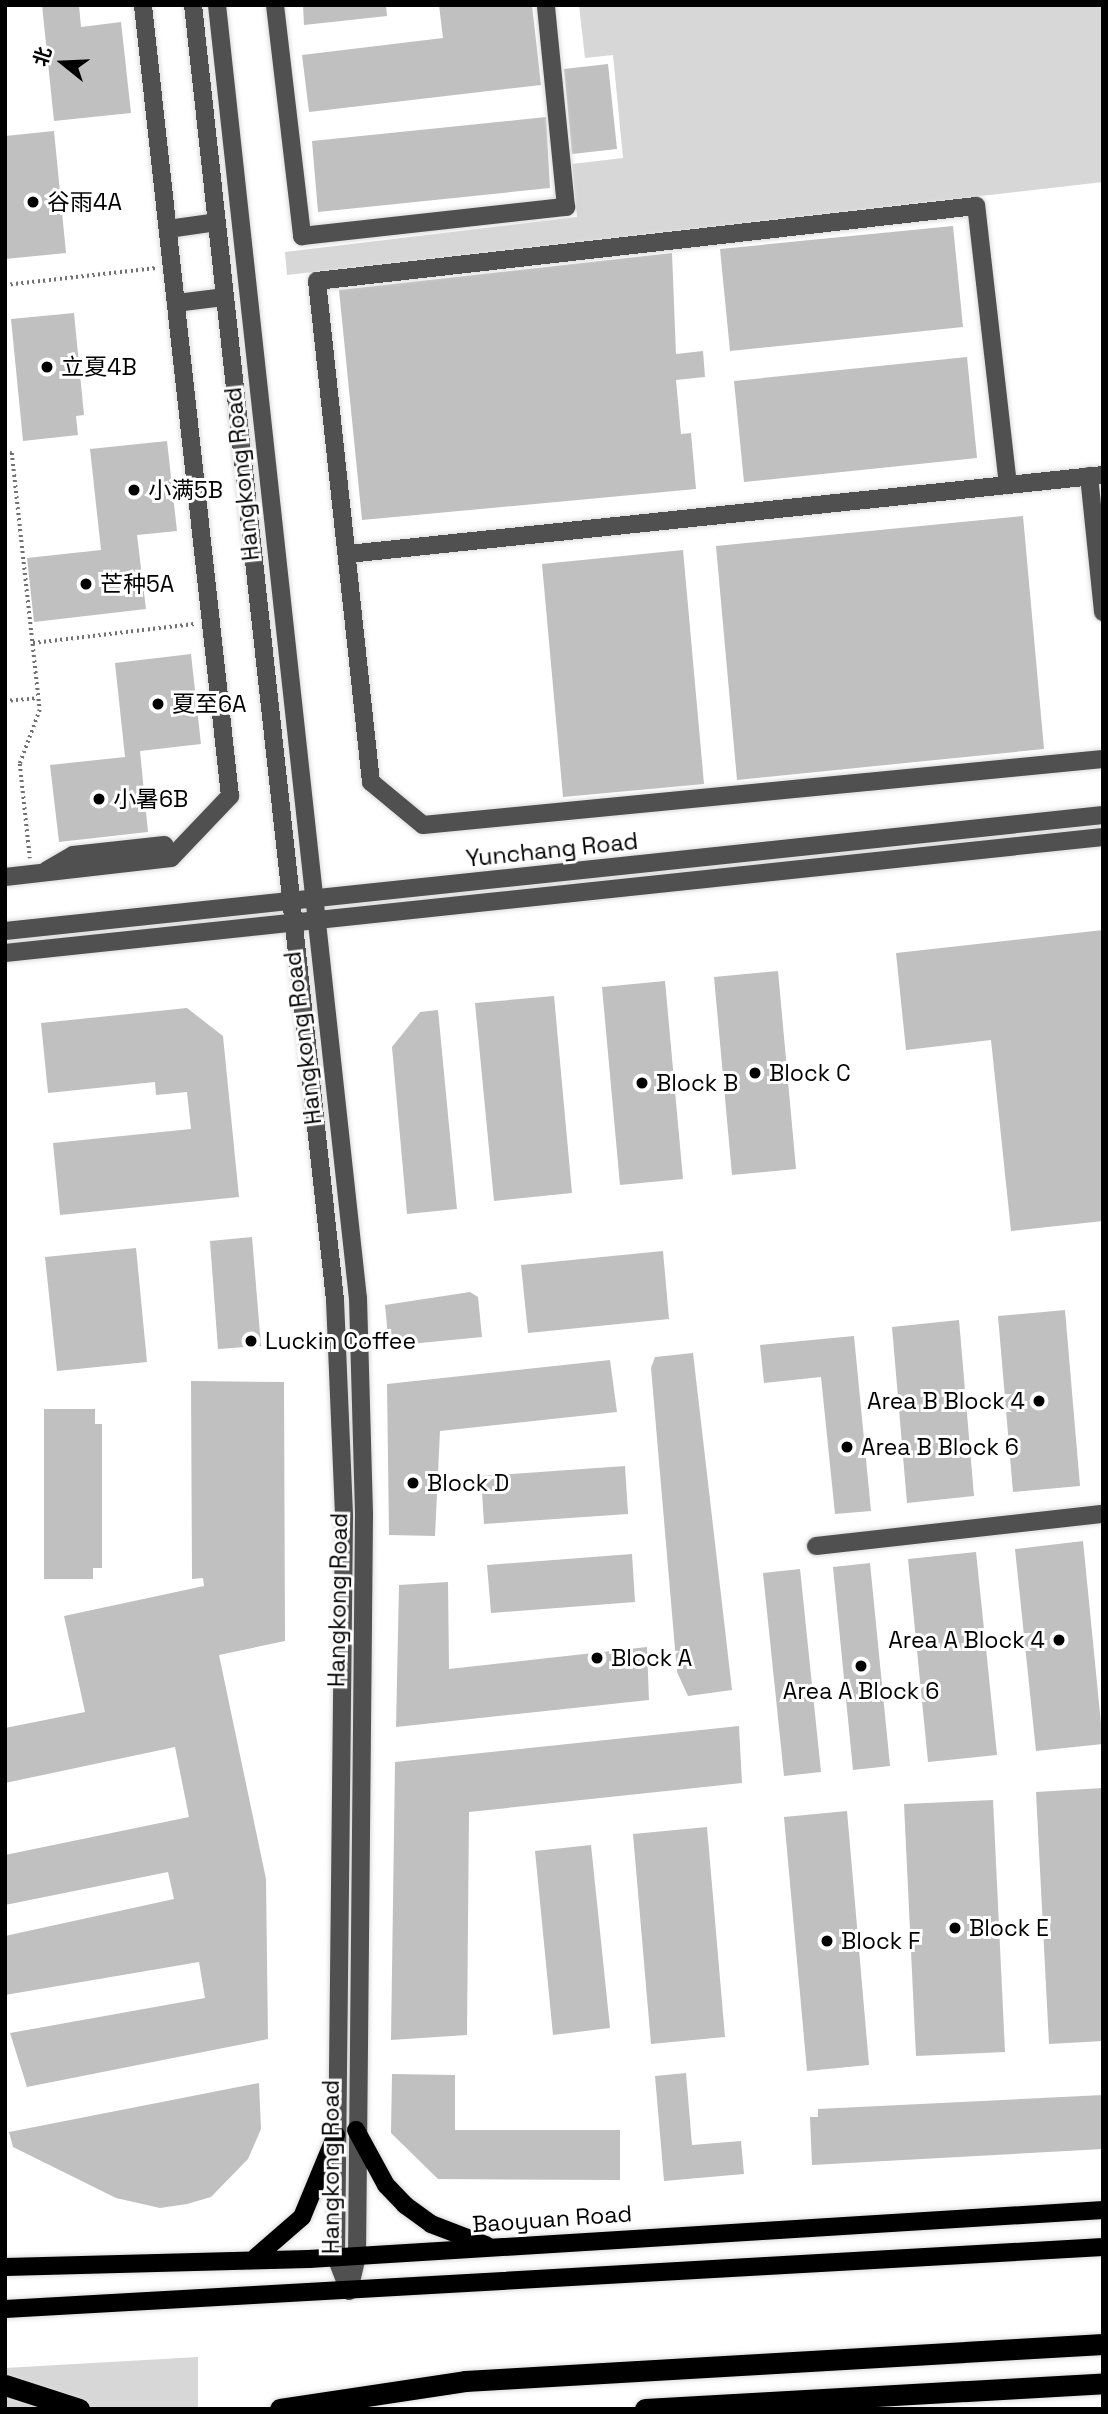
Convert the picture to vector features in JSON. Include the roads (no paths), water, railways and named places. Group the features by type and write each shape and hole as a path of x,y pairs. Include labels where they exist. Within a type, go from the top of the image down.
{"highway":[{"path":"280,2409 466,2381 1103,2344"},
{"path":"645,2409 1103,2384"},
{"path":"5,2385 79,2409"}],"main road":[{"path":"356,2130 386,2185 405,2205 431,2224 492,2248"},
{"path":"252,2259 302,2217 336,2136"},
{"name":"Baoyuan Road","path":"5,2267 357,2256 1103,2210"},
{"path":"5,2309 1103,2247"}],"street":[{"path":"5,877 172,858 230,796 143,5"},
{"name":"Hangkong Road","path":"193,5 335,1300 341,1414 336,2257 349,2291"},
{"name":"Hangkong Road","path":"217,5 314,922 358,1298 361,1389 357,2256 349,2291"},
{"path":"275,5 302,236 566,207 546,5"},
{"path":"1008,485 976,206 317,281 371,782 423,825 1103,759"},
{"path":"168,229 217,222"},
{"path":"176,303 225,297"},
{"path":"348,554 1096,476 1103,612"},
{"name":"Yunchang Road","path":"5,931 312,901 1103,815"},
{"name":"Yunchang Road","path":"5,953 1103,837"},
{"path":"36,874 73,855 163,845"},
{"path":"816,1546 1103,1514"}],"place":[{"name":"谷雨4A","path":"33,202"},
{"name":"立夏4B","path":"47,367"},
{"name":"小满5B","path":"134,490"},
{"name":"芒种5A","path":"86,584"},
{"name":"夏至6A","path":"158,704"},
{"name":"小暑6B","path":"99,799"},
{"name":"Block C","path":"755,1073"},
{"name":"Block B","path":"642,1083"},
{"name":"Luckin Coffee","path":"251,1341"},
{"name":"Area B Block 4","path":"1039,1401"},
{"name":"Area B Block 6","path":"847,1447"},
{"name":"Block D","path":"413,1483"},
{"name":"Area A Block 4","path":"1059,1640"},
{"name":"Block A","path":"597,1658"},
{"name":"Area A Block 6","path":"861,1666"},
{"name":"Block E","path":"955,1928"},
{"name":"Block F","path":"827,1941"}]}
